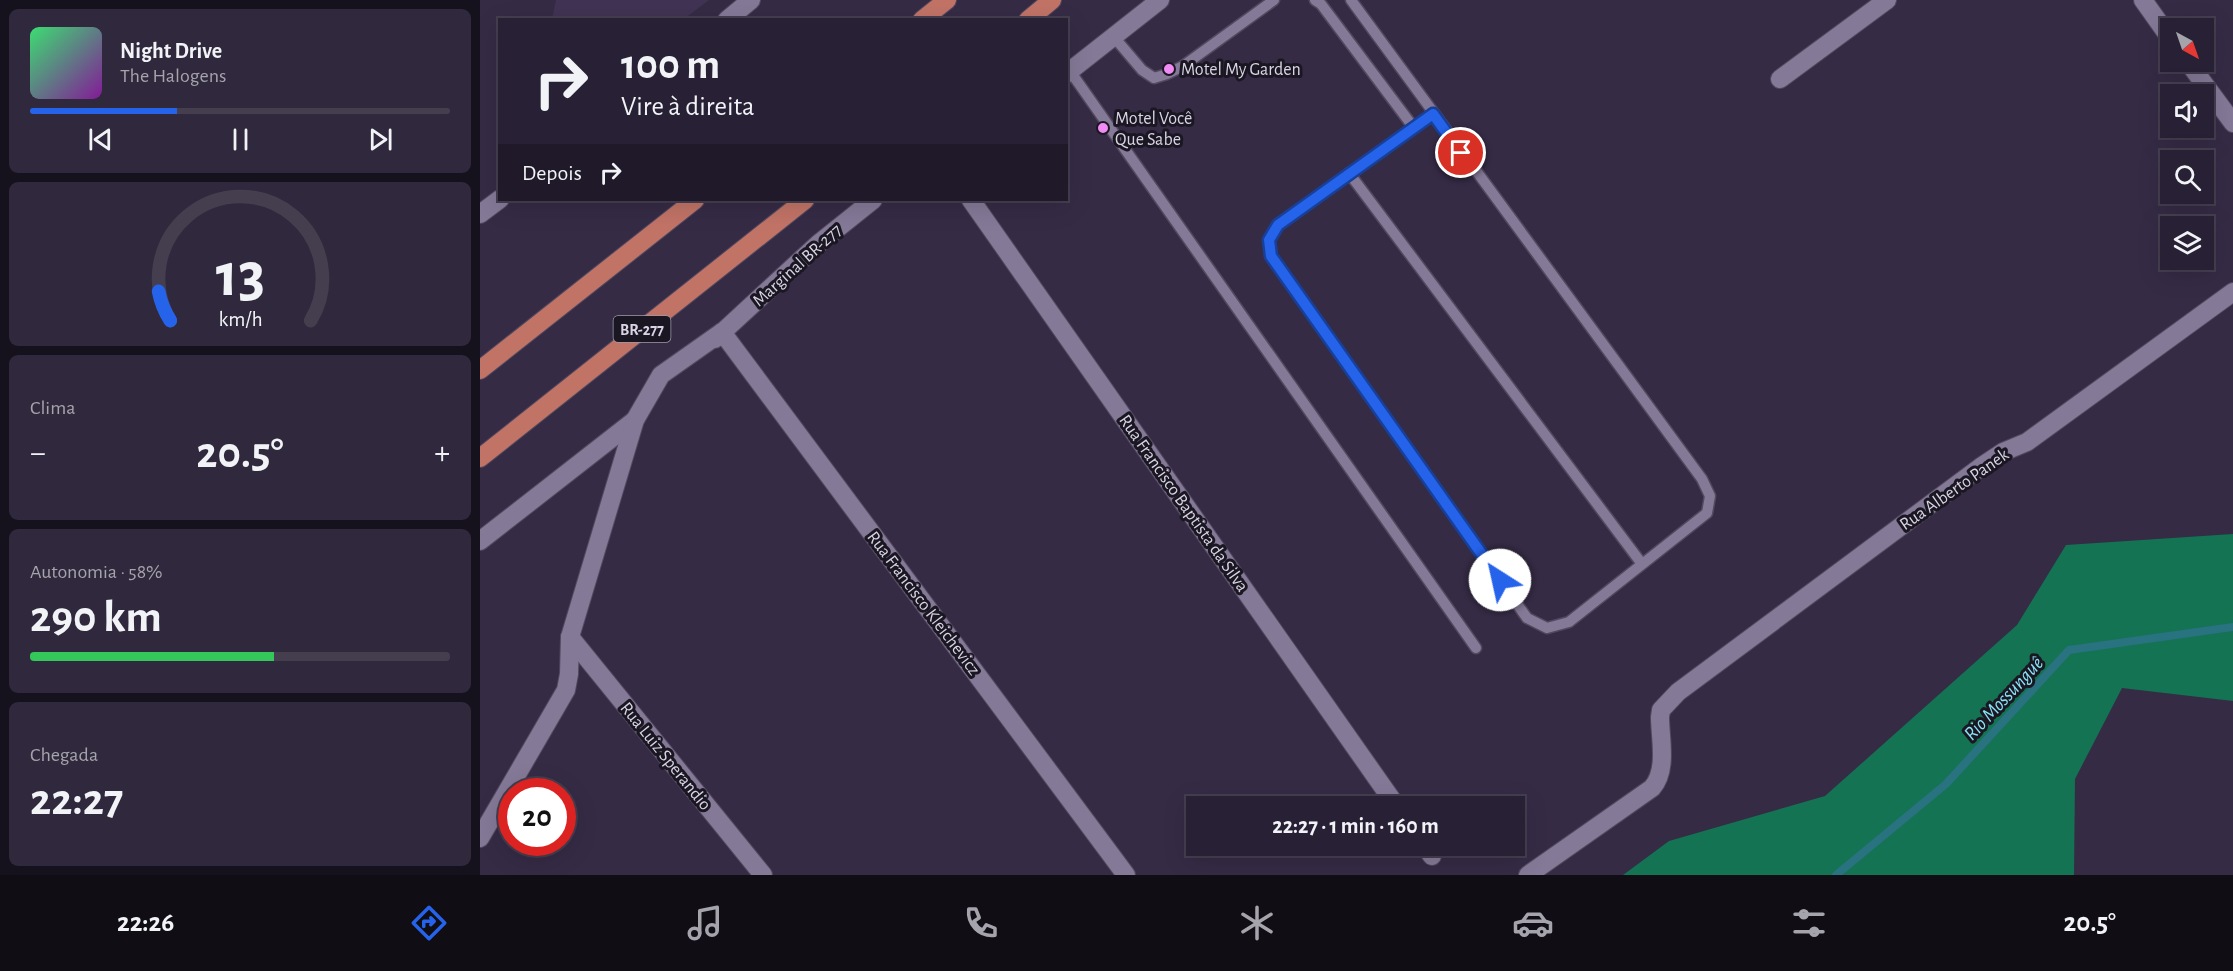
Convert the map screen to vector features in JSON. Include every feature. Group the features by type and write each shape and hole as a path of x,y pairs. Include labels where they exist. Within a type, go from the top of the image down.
{"highway":[{"path":"924,18 947,0"},
{"path":"1030,18 1052,0"},
{"path":"480,370 694,201"},
{"name":"BR-277","path":"480,458 804,201"}],"street":[{"path":"728,18 751,0"},
{"path":"1068,73 1160,0"},
{"path":"1780,79 1887,0"},
{"path":"2143,0 2160,24"},
{"path":"2195,72 2233,123"},
{"path":"480,214 498,200"},
{"name":"Marginal BR-277","path":"480,541 635,420 661,375 722,332 818,244 872,201"},
{"name":"Rua Francisco Baptista da Silva","path":"972,201 1389,796"},
{"name":"Rua Alberto Panek","path":"1528,875 1652,788 1658,781 1661,771 1661,710 1678,692 1982,466 2003,452 2027,442 2233,292"},
{"name":"Rua Francisco Kleichevicz","path":"722,332 1126,875"},
{"path":"480,838 566,690 570,637 635,420"},
{"name":"Rua Luiz Sperandio","path":"570,637 763,875"}],"lane":[{"path":"1114,37 1142,70 1154,78 1167,75 1183,66 1274,0"},
{"path":"1315,0 1321,4 1414,128"},
{"path":"1350,0 1702,479 1710,496 1707,513 1569,622 1547,628 1527,618 1271,256 1269,240 1278,225 1433,114"},
{"path":"1068,73 1476,648"},
{"path":"1349,173 1642,564"}],"shaded area":[{"path":"556,0 709,0 685,18 552,18"}],"green space":[{"path":"2233,534 2233,701 2122,688 2075,779 2074,875 1623,875 1669,841 1825,796 2017,625 2066,545"}],"waterway":[{"name":"Rio Mossunguê","path":"1836,875 1946,784 2069,650 2233,627"}],"place":[{"name":"Motel My Garden","path":"1169,69"},
{"name":"Motel Você Que Sabe","path":"1103,128"}],"route":[{"path":"1461,153 1433,114 1278,225 1269,240 1271,256 1500,580"}]}
